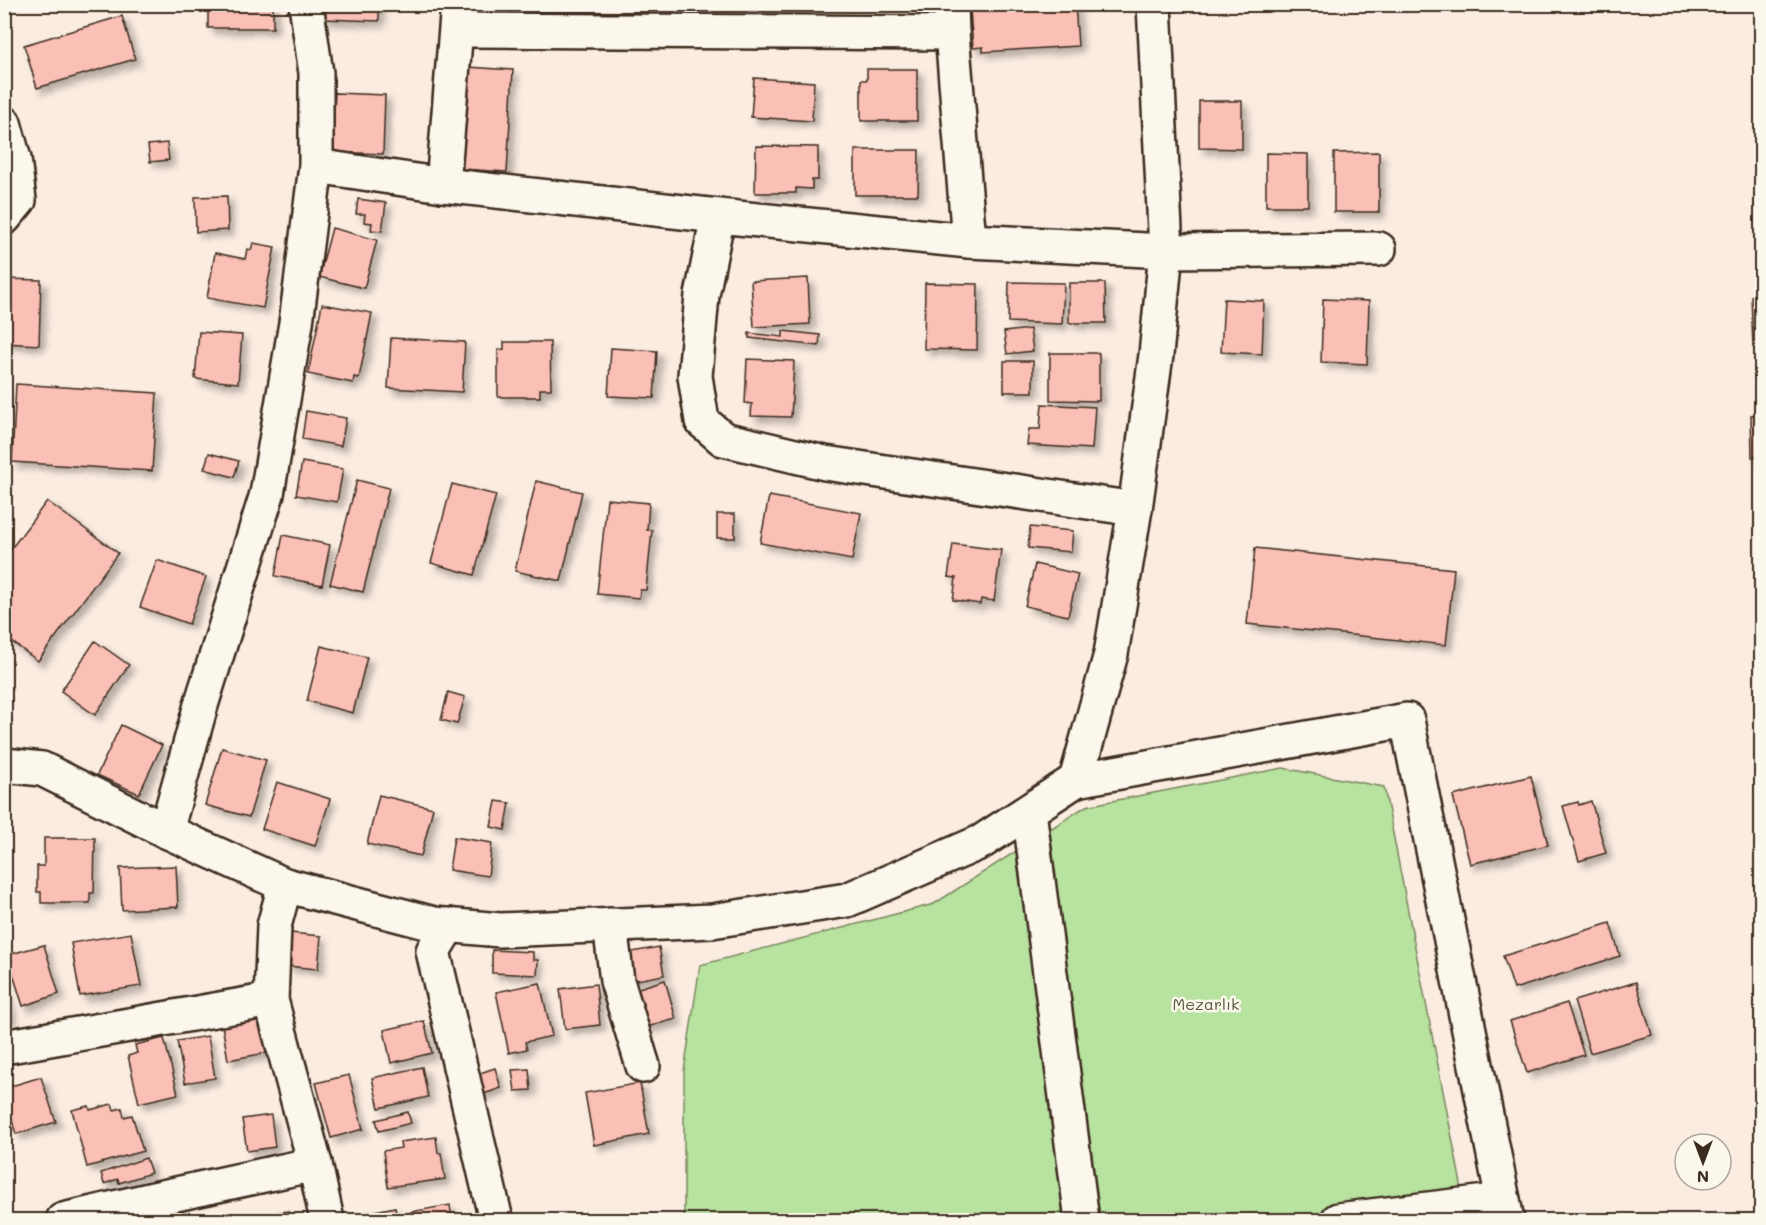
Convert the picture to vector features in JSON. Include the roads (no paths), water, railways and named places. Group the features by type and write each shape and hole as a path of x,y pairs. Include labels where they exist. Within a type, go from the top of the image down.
{"street":[{"path":"166,831 201,705 267,494 296,323 316,166 316,73 306,4"},
{"path":"1076,780 1111,654 1135,509 1156,355 1166,251 1164,6"},
{"path":"443,185 458,17 952,19 969,241"},
{"path":"4,123 14,159 20,200 4,218"},
{"path":"316,166 443,185 969,241 1166,251 1379,249"},
{"path":"718,216 702,295 695,376 702,421 723,439 825,463 1135,509"},
{"path":"4,765 42,769 166,831 285,885 434,924 500,930 712,921 848,900 981,842 1076,780 1407,720 1505,1210 1338,1221"},
{"path":"1029,811 1082,1221"},
{"path":"285,885 274,926 271,1000 315,1164 327,1221"},
{"path":"450,925 433,951 496,1221"},
{"path":"610,925 617,981 643,1066"},
{"path":"4,1047 271,1000"},
{"path":"63,1221 315,1164"}],"park label":[{"name":"Mezarlık","path":"1206,1004"}]}
